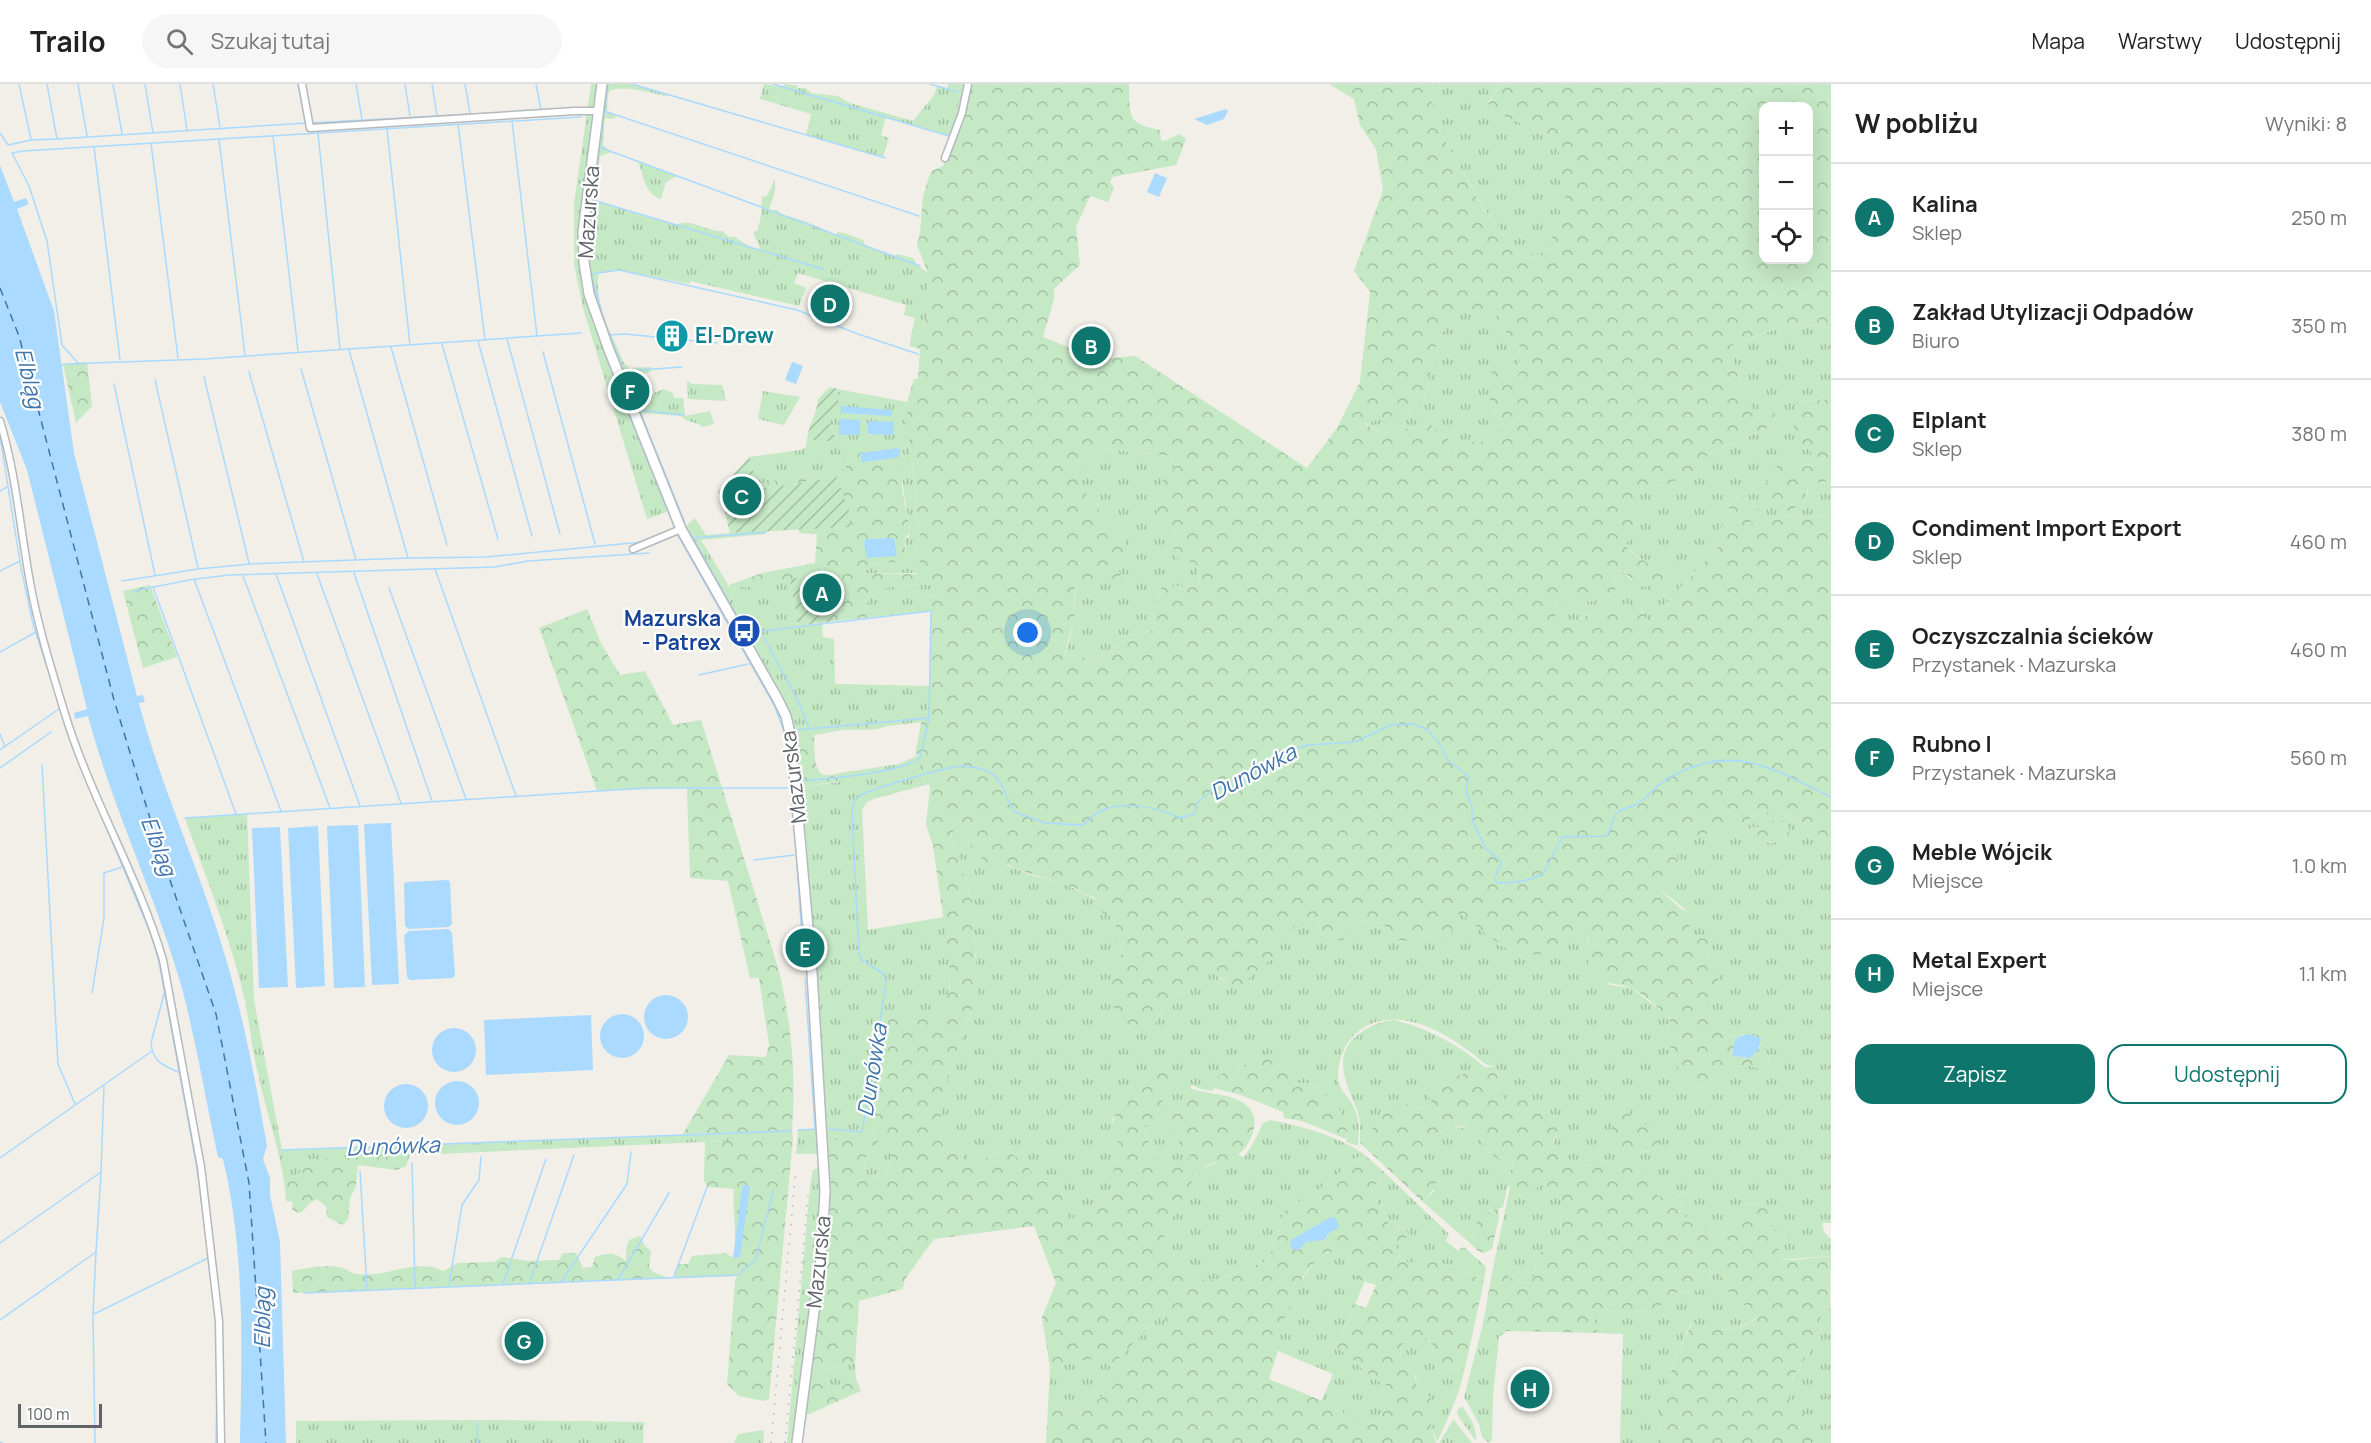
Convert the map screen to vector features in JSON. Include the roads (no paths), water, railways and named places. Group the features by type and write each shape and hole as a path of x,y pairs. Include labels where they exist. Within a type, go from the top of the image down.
{"main road":[{"name":"Mazurska","path":"602,84 583,232 587,283 602,333 681,529 777,698 786,716 792,738 816,1025 825,1191 821,1258 797,1443"}],"street":[{"path":"302,84 310,128 598,111"},
{"path":"945,158 962,113 968,84"},
{"path":"0,421 13,471 31,584 65,716 156,935 163,960 201,1167 219,1321 221,1443"},
{"path":"633,549 681,529"}],"water":[{"path":"1226,109 1228,111 1224,119 1207,125 1194,119"},
{"name":"Elbląg","path":"0,165 14,202 26,198 29,204 17,209 54,311 74,453 137,696 143,695 145,702 139,703 148,736 216,927 244,1028 267,1146 263,1159 270,1178 270,1195 280,1242 286,1443 240,1443 239,1264 223,1159 218,1157 188,1012 161,922 110,786 88,716 75,719 74,713 87,709 27,470 0,402"},
{"path":"1155,173 1167,178 1159,197 1147,192"},
{"path":"792,362 803,366 796,384 785,380"},
{"path":"841,406 892,410 892,416 841,413"},
{"path":"839,419 860,420 860,435 839,435"},
{"path":"868,421 894,422 893,435 868,434"},
{"path":"899,448 900,455 895,458 862,462 860,453"},
{"path":"894,538 897,556 867,558 865,539"},
{"path":"391,823 399,984 372,985 364,824"},
{"path":"358,825 365,987 334,988 327,826"},
{"path":"318,826 325,986 296,988 288,828"},
{"path":"280,827 288,987 259,988 252,828"},
{"path":"448,880 450,882 452,924 449,927 409,929 405,926 404,884 406,882"},
{"path":"449,929 452,933 455,975 453,978 410,980 407,977 404,935 409,931"},
{"path":"666,995 682,1001 688,1017 682,1033 666,1039 650,1033 644,1017 650,1001"},
{"path":"622,1014 638,1020 644,1036 638,1052 622,1058 606,1052 600,1036 606,1020"},
{"path":"591,1015 593,1070 486,1075 484,1020"},
{"path":"454,1028 470,1034 476,1050 470,1066 454,1072 438,1066 432,1050 438,1034"},
{"path":"1749,1034 1761,1038 1759,1049 1750,1058 1732,1056 1737,1037"},
{"path":"457,1081 473,1087 479,1103 473,1119 457,1125 441,1119 435,1103 441,1087"},
{"path":"406,1084 422,1090 428,1106 422,1122 406,1128 390,1122 384,1106 390,1090"},
{"path":"742,1186 750,1187 740,1257 733,1258"},
{"path":"1331,1217 1337,1219 1339,1228 1330,1232 1324,1240 1306,1242 1298,1250 1293,1250 1290,1246 1291,1240"}],"waterway":[{"path":"19,84 31,139"},
{"path":"47,84 57,139 306,123"},
{"path":"78,84 87,136"},
{"path":"113,84 122,133"},
{"path":"145,84 153,133"},
{"path":"180,84 187,130"},
{"path":"213,84 220,127"},
{"path":"298,84 305,121"},
{"path":"356,84 362,119"},
{"path":"405,84 410,116"},
{"path":"432,84 437,116"},
{"path":"465,84 470,113"},
{"path":"536,84 541,110"},
{"path":"590,255 592,202 608,84"},
{"path":"632,84 885,158"},
{"path":"773,84 949,136"},
{"path":"930,84 958,92"},
{"path":"311,123 582,108"},
{"path":"604,111 919,216"},
{"path":"78,363 62,345 47,241 29,186 12,153 581,117"},
{"path":"512,121 537,336"},
{"path":"458,124 485,340"},
{"path":"387,129 410,345"},
{"path":"0,133 8,145 31,140 56,139"},
{"path":"318,133 340,349"},
{"path":"273,136 298,351"},
{"path":"219,139 245,355"},
{"path":"151,143 178,358"},
{"path":"94,147 120,360"},
{"path":"599,147 920,266"},
{"path":"593,200 823,269"},
{"path":"606,327 591,274 619,270 797,310 918,354"},
{"path":"67,364 204,359 581,333"},
{"path":"609,333 621,364"},
{"path":"609,335 625,334 717,343"},
{"path":"507,339 560,534"},
{"path":"478,341 532,536"},
{"path":"442,344 498,539"},
{"path":"391,347 447,545"},
{"path":"603,349 675,529"},
{"path":"349,350 408,558 486,557 642,542"},
{"path":"543,352 595,544"},
{"path":"626,371 682,367"},
{"path":"301,369 356,560"},
{"path":"624,370 639,410 684,415"},
{"path":"249,372 304,562"},
{"path":"204,377 249,563"},
{"path":"155,380 198,568"},
{"path":"114,384 155,575"},
{"path":"641,414 685,523"},
{"path":"0,436 21,568 33,624 71,741"},
{"path":"0,491 7,487"},
{"path":"689,531 738,618"},
{"path":"693,538 766,532"},
{"path":"677,534 774,705 784,731 791,789"},
{"path":"134,591 229,575 495,567 528,561 649,553"},
{"path":"122,581 198,569 250,564 408,558"},
{"path":"0,571 20,561"},
{"path":"435,569 516,796"},
{"path":"354,573 432,801"},
{"path":"276,574 360,806"},
{"path":"317,574 401,803"},
{"path":"243,576 330,808"},
{"path":"194,579 281,811"},
{"path":"153,587 236,814"},
{"path":"389,588 466,799"},
{"path":"746,633 931,611 929,718 920,758 898,768 804,781"},
{"path":"0,652 36,632"},
{"path":"764,638 798,701 809,728"},
{"path":"699,675 748,664"},
{"path":"0,750 59,709"},
{"path":"796,730 928,718"},
{"name":"Dunówka","path":"829,1129 861,1132 863,1128 886,982 884,974 862,960 859,954 852,812 858,797 890,784 952,767 967,766 993,774 1001,784 1015,812 1045,823 1082,825 1095,814 1116,806 1150,808 1180,818 1194,814 1197,803 1214,789 1238,785 1280,754 1308,745 1355,742 1391,725 1412,724 1427,729 1439,743 1448,760 1469,777 1466,791 1472,807 1472,820 1486,849 1501,861 1495,877 1498,883 1527,880 1544,873 1562,837 1606,836 1618,812 1639,802 1667,779 1690,768 1711,762 1731,760 1751,763 1789,777 1831,797"},
{"path":"0,768 51,732"},
{"path":"0,734 5,747"},
{"path":"72,745 152,937 159,962 197,1168 209,1260"},
{"path":"42,765 58,1064 75,1104"},
{"path":"185,818 644,788 791,788"},
{"path":"793,805 804,967"},
{"path":"754,860 794,855"},
{"path":"92,993 104,918 104,873 122,867"},
{"path":"805,979 815,1129"},
{"path":"164,994 151,1043 152,1049 159,1062 178,1072"},
{"path":"0,1158 152,1051"},
{"path":"0,1243 101,1172 104,1086"},
{"name":"Dunówka","path":"798,1130 819,1129"},
{"name":"Dunówka","path":"282,1150 792,1131"},
{"path":"561,1282 627,1184 631,1152"},
{"path":"529,1284 574,1155"},
{"path":"449,1286 462,1205 479,1180 481,1157"},
{"path":"503,1284 546,1159"},
{"path":"412,1163 415,1287"},
{"path":"360,1171 367,1289"},
{"path":"0,1320 96,1252 101,1173"},
{"path":"674,1276 707,1187"},
{"path":"304,1293 738,1275 756,1259 773,1191"},
{"path":"618,1280 669,1193"},
{"path":"95,1443 93,1315 96,1252"},
{"path":"94,1314 208,1258"},
{"path":"216,1321 216,1334"},
{"path":"216,1443 217,1381"},
{"path":"477,1423 478,1443"}],"railway":[{"path":"771,1443 796,1169"},
{"path":"785,1443 808,1196"}],"place":[{"name":"Condiment Import Export","path":"830,304"},
{"name":"El-Drew","path":"672,336"},
{"name":"Zakład Utylizacji Odpadów","path":"1091,346"},
{"name":"Rubno I","path":"630,391"},
{"name":"Elplant","path":"742,496"},
{"name":"Kalina","path":"822,593"},
{"name":"Mazurska - Patrex","path":"744,631"},
{"name":"Oczyszczalnia ścieków","path":"805,948"},
{"name":"Meble Wójcik","path":"524,1341"},
{"name":"Metal Expert","path":"1530,1389"}]}
